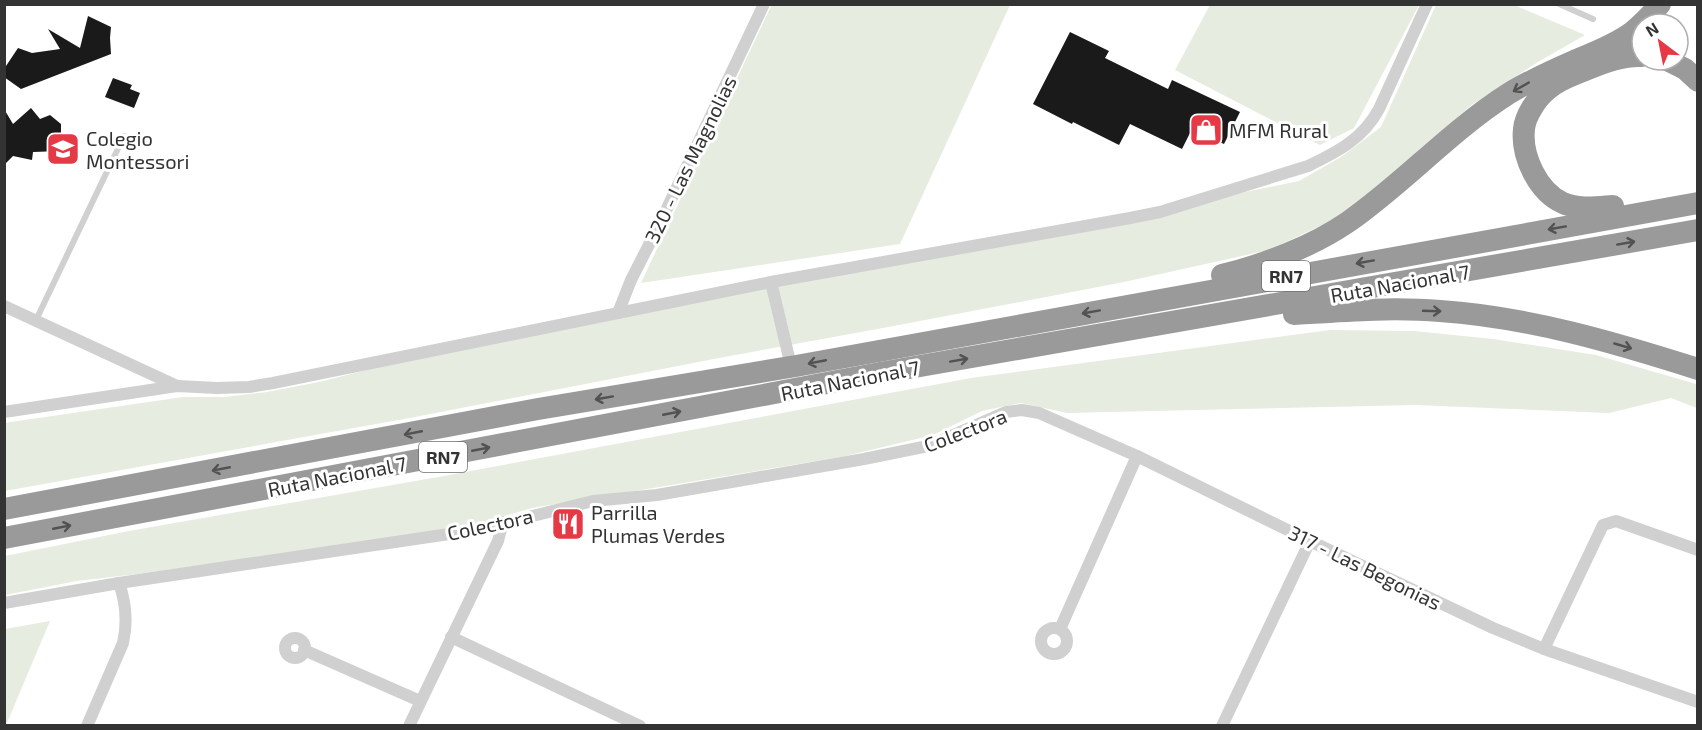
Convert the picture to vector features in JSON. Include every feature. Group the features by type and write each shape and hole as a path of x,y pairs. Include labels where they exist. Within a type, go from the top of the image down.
{"highway":[{"path":"1132,304 1203,280 1242,270 1315,242 1347,223 1376,201 1473,118 1538,77 1610,46 1631,33 1660,4"},
{"path":"1630,57 1596,66 1563,79 1546,90 1530,112 1524,129 1526,155 1534,174 1545,189 1564,204 1579,207 1663,208"},
{"name":"Ruta Nacional 7","path":"4,509 538,409 791,366 1698,202"},
{"name":"Ruta Nacional 7","path":"4,538 869,376 1698,230"},
{"path":"1185,321 1377,310 1478,314 1590,337 1698,369"}],"street":[{"name":"320 - Las Magnolias","path":"618,313 631,280 764,4"},
{"path":"4,412 177,386 249,387 273,383 771,282 1160,212 1308,166 1329,156 1360,135 1371,124 1426,4"},
{"path":"771,282 791,366"},
{"path":"4,306 177,386"},
{"name":"Colectora","path":"4,603 119,583 476,530 592,501 657,495 864,459 928,446 1006,412 1022,410 1039,413"},
{"name":"317 - Las Begonias","path":"1039,413 1137,456 1493,628 1544,649 1698,702"},
{"path":"1060,629 1137,456"},
{"path":"1544,649 1603,525 1616,520 1698,550"},
{"path":"409,726 498,541 503,522"},
{"path":"1222,726 1310,541"},
{"path":"87,726 123,643 126,613 125,600 119,583"},
{"path":"451,637 640,726"},
{"path":"304,650 420,701"}],"lane":[{"path":"1559,4 1593,19"},
{"path":"35,321 124,136"}],"shaded area":[{"path":"772,4 1010,5 900,244 641,283"},
{"path":"1210,5 1419,5 1354,128 1320,145 1175,70"},
{"path":"1436,5 1514,5 1585,35 1470,106 1352,211 1269,250 1124,282 899,325 415,417 5,491 4,423 183,397 224,397 267,392 319,382 454,348 864,270 1299,181 1341,157 1381,127"},
{"path":"1330,330 1414,331 1493,339 1596,355 1696,384 1697,408 1671,398 1609,413 1415,405 1067,413 1021,403 982,411 933,435 841,457 532,508 464,528 77,581 5,595 5,556 129,531 444,476 971,378"},
{"path":"50,621 6,725 5,725 5,629"}],"building":[{"path":"88,16 111,27 111,54 21,89 4,77 4,69 18,48 32,53 60,49 48,29 80,48"},
{"path":"1070,32 1109,51 1105,58 1168,89 1172,80 1240,112 1224,144 1192,129 1182,149 1130,124 1119,145 1033,104"},
{"path":"113,78 132,85 130,89 140,93 134,108 105,97"},
{"path":"31,108 40,119 50,115 61,124 61,151 33,152 32,160 13,156 4,165 4,109 13,124"}],"place":[{"name":"MFM Rural","path":"1206,130"},
{"name":"Colegio Montessori","path":"63,149"},
{"name":"Parrilla Plumas Verdes","path":"568,524"}]}
